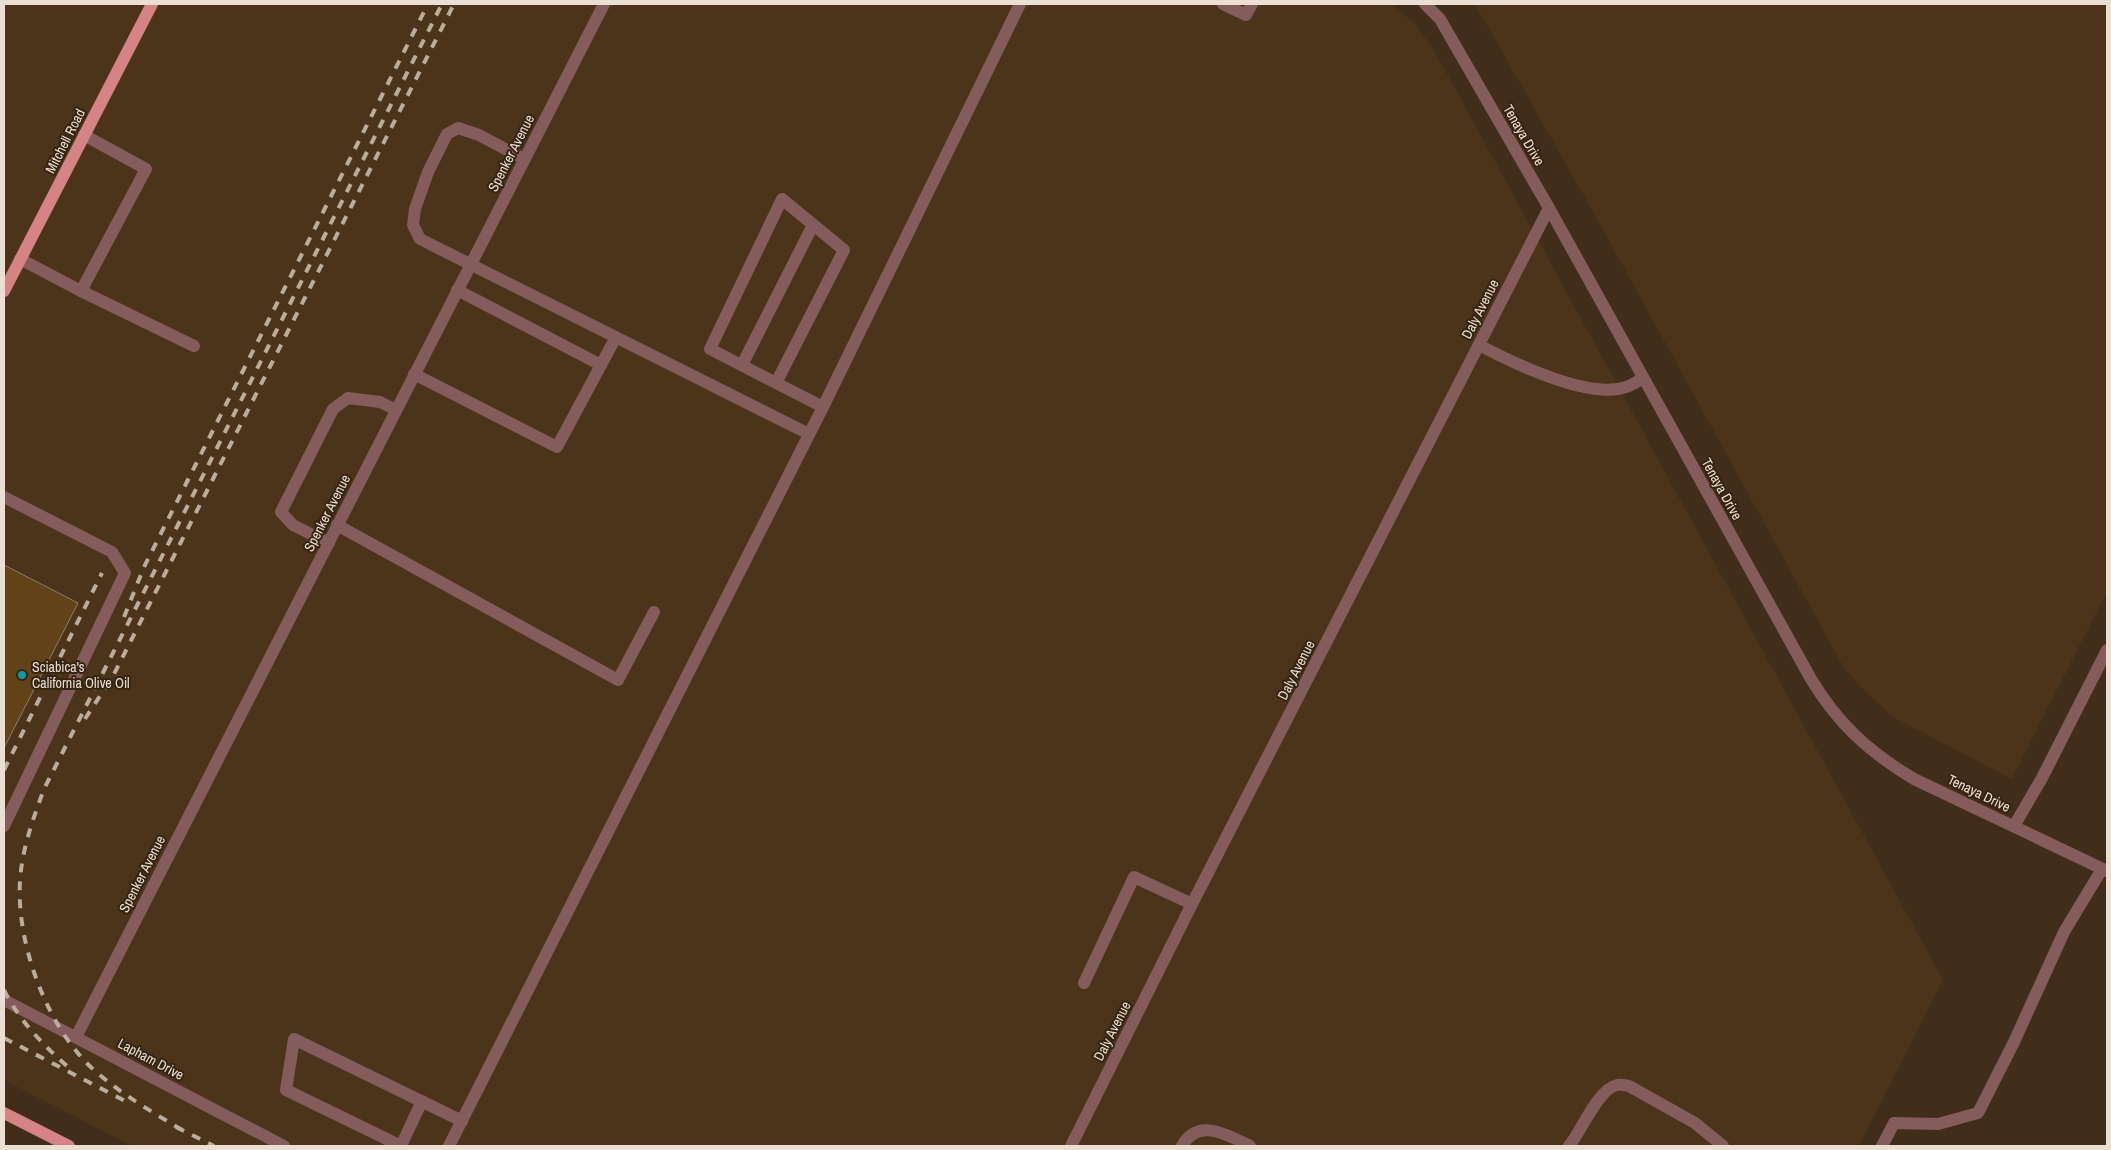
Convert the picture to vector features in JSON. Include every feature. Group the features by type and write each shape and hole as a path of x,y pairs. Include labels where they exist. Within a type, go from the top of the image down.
{"main road":[{"name":"Mitchell Road","path":"4,291 152,4"},
{"path":"4,1113 69,1146"}],"street":[{"name":"Spenker Avenue","path":"76,1037 604,4"},
{"path":"450,1146 824,406 1020,4"},
{"path":"1223,4 1246,15 1252,4"},
{"name":"Tenaya Drive","path":"1425,4 1440,19 1549,208 1811,679 1837,718 1858,740 1885,761 1914,779 2105,870"},
{"path":"524,159 479,135 458,128 447,134 428,172 414,209 413,225 420,239 810,434"},
{"path":"81,291 146,169 84,135"},
{"path":"776,383 844,250 782,200 710,349 776,383 824,406"},
{"name":"Daly Avenue","path":"1071,1146 1192,904 1549,208"},
{"path":"742,366 813,225"},
{"path":"20,260 194,346"},
{"path":"457,290 601,365"},
{"path":"414,374 557,447 616,336"},
{"path":"1479,345 1516,364 1574,384 1598,390 1626,388 1643,378"},
{"path":"328,543 293,525 280,512 333,409 348,398 380,402 396,410"},
{"path":"4,497 112,552 126,573 4,826"},
{"path":"338,525 618,680 654,612"},
{"path":"2014,826 2042,778 2107,650"},
{"path":"1882,1146 1894,1123 1938,1124 1978,1113 2064,932 2105,870"},
{"path":"1084,982 1134,877 1192,904"},
{"name":"Lapham Drive","path":"4,1000 284,1146"},
{"path":"422,1101 401,1146 392,1142 286,1090 294,1039 422,1101 462,1121"},
{"path":"1569,1146 1604,1094 1611,1087 1619,1084 1629,1086 1685,1117 1723,1146"},
{"path":"1182,1146 1196,1132 1211,1129 1250,1146"}],"shaded area":[{"path":"4,4 1391,4 1415,24 1434,50 1943,980 1859,1146 132,1146 4,1080"},
{"path":"1475,4 2107,4 2107,591 2012,779 1893,717 1844,668 1600,224"}],"building":[{"name":"Sciabica's California Olive Oil","path":"4,565 78,603 4,748"}],"railway":[{"path":"124,617 144,567 428,4"},
{"path":"182,1130 126,1095 94,1070 77,1052 49,1008 29,957 23,931 20,881 26,846 44,789 442,4"},
{"path":"85,719 113,676 454,4"},
{"path":"4,770 102,573"},
{"path":"4,990 32,1031 68,1067"},
{"path":"4,1038 125,1101"},
{"path":"176,1127 214,1146"}],"place":[{"name":"Sciabica's California Olive Oil","path":"22,675"}]}
